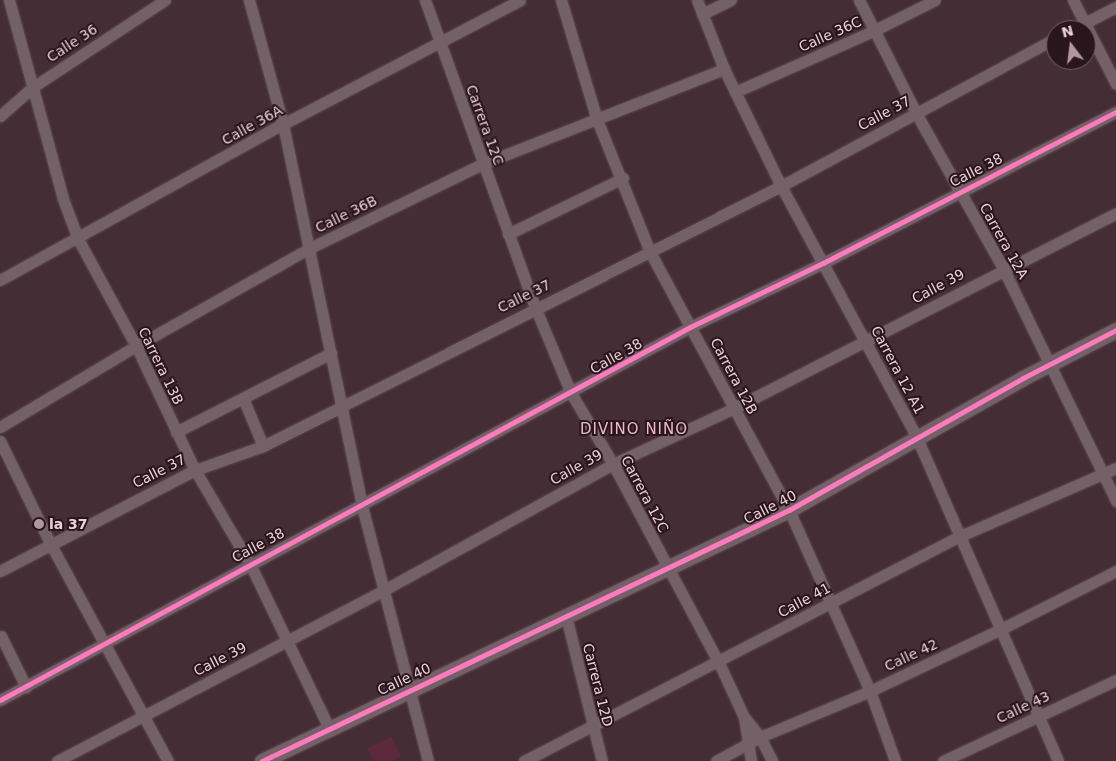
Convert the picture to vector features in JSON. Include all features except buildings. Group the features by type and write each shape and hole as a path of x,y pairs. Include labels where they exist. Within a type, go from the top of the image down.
{"street":[{"name":"Carrera 13B","path":"9,0 63,199 78,239 136,346 195,470 251,566 329,728"},
{"name":"Calle 36","path":"0,116 33,86 165,0"},
{"path":"249,0 283,124 362,506 428,761"},
{"name":"Carrera 12C","path":"425,0 439,44 535,307 571,393 613,464 719,663 744,717 760,737 772,761"},
{"name":"Calle 36A","path":"0,280 78,239 283,124 520,0"},
{"name":"Carrera 12B","path":"561,0 596,116 623,178 650,252 789,510 870,691 895,761"},
{"name":"Carrera 12 A1","path":"697,0 724,68 781,186 917,438 958,537 1001,629 1058,761"},
{"path":"702,14 731,0"},
{"name":"Carrera 12A","path":"859,0 916,113 958,191 1003,268 1116,501"},
{"name":"Calle 36C","path":"735,92 873,31 935,0"},
{"path":"1073,0 1083,20"},
{"path":"1091,20 1116,7"},
{"name":"Calle 37","path":"0,571 50,543 195,470 263,446 535,307 781,186 1046,43"},
{"path":"1096,45 1116,84"},
{"name":"Calle 36B","path":"0,427 136,346 310,248 484,163 596,116 724,68"},
{"name":"Calle 38","path":"0,700 106,645 690,327 823,263 958,191 1116,112"},
{"path":"508,234 623,178"},
{"name":"Calle 39","path":"57,761 384,590 613,464 734,408 865,342 1003,268 1116,213"},
{"name":"Calle 40","path":"262,761 410,688 669,570 789,510 1051,364 1116,330"},
{"path":"176,432 331,353"},
{"path":"243,398 263,446"},
{"path":"0,441 50,543 168,761"},
{"name":"Calle 41","path":"524,761 719,663 958,537 1116,468"},
{"name":"Calle 42","path":"716,761 760,737 870,691 1001,629 1116,571"},
{"name":"Carrera 12D","path":"566,616 602,761"},
{"path":"1,636 26,687"},
{"name":"Calle 43","path":"943,761 1116,680"},
{"name":"Carrera 12C","path":"744,717 746,745 751,761"}],"shaded area":[{"path":"391,737 401,756 391,761 374,761 367,748"}],"cycle path":[{"path":"0,700 690,327 823,263 1116,112"},
{"path":"262,761 789,510 1023,378 1116,330"}],"place":[{"name":"la 37","path":"39,524"}],"district":[{"name":"DIVINO NIÑO","path":"634,430"}]}
